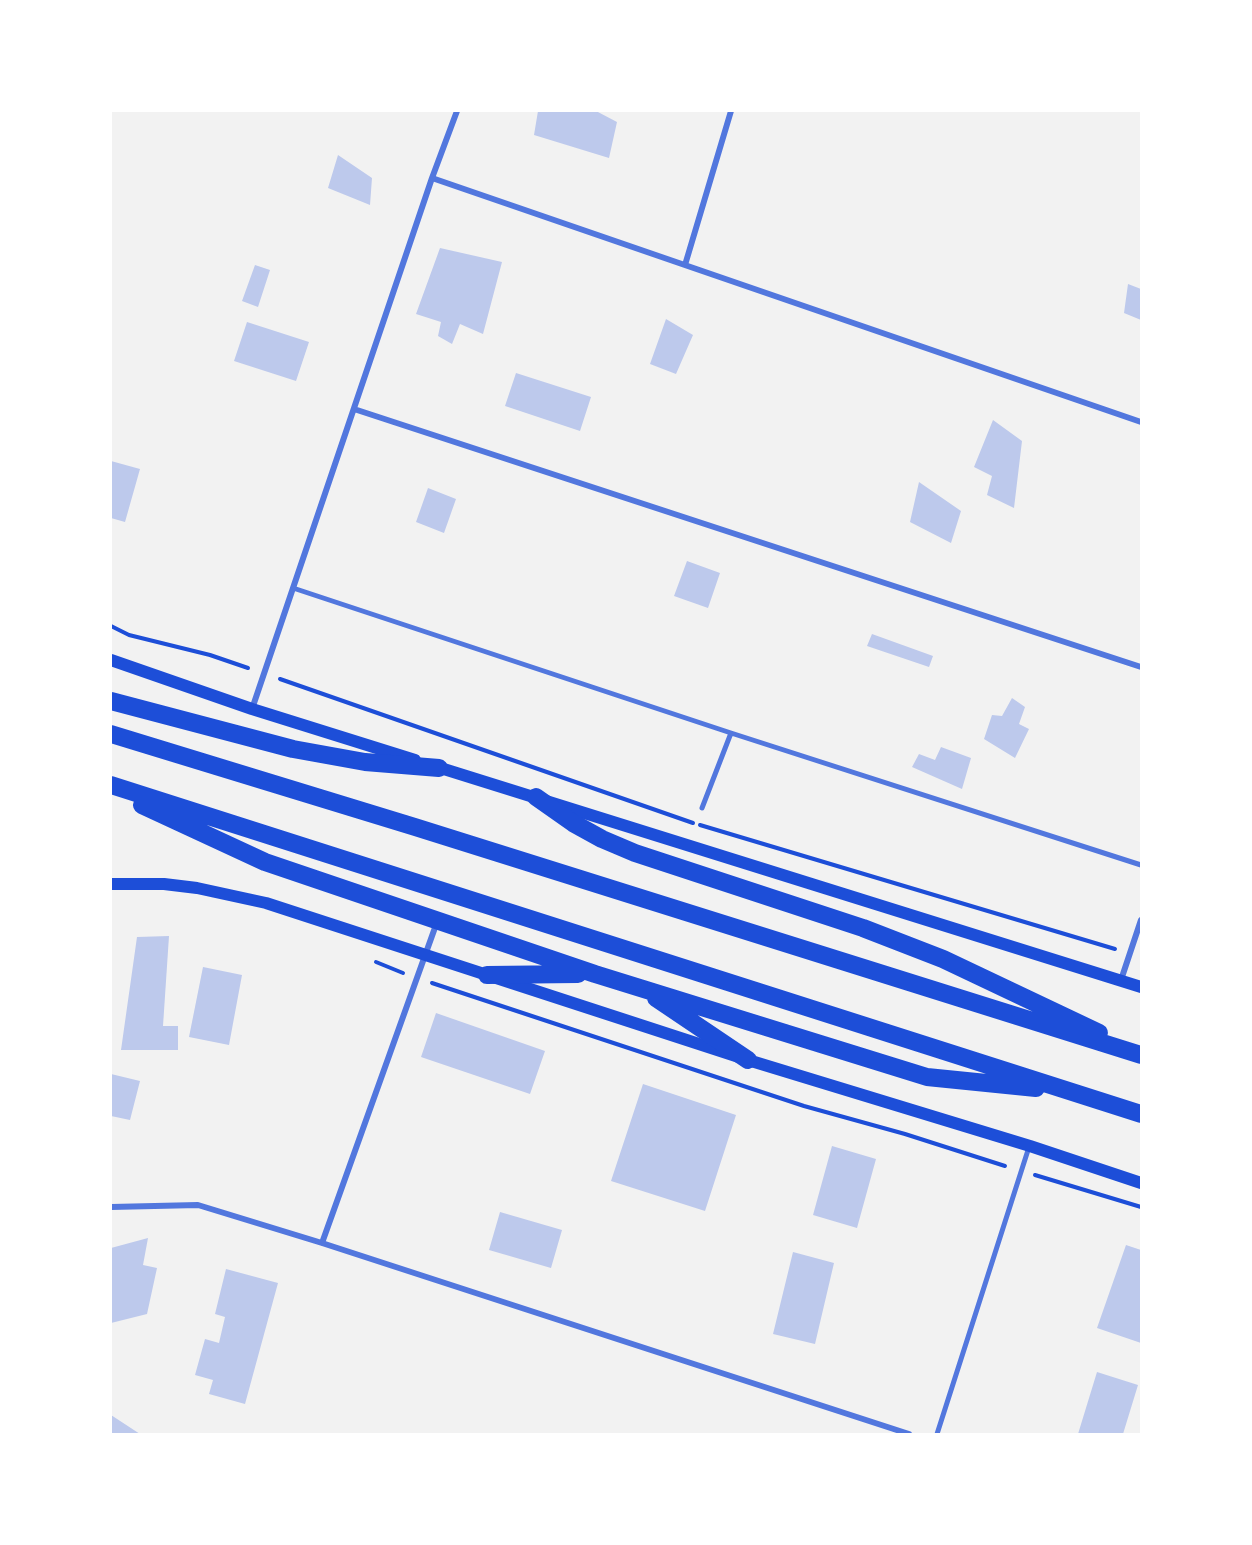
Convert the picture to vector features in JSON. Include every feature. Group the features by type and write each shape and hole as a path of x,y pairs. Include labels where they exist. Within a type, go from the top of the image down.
{"highway":[{"path":"111,701 293,749 365,762 439,768"},
{"path":"111,734 426,830 1141,1055"},
{"path":"111,785 1141,1114"},
{"path":"111,791 265,862 595,974 927,1077 1074,1092"},
{"path":"536,797 564,817 602,839 635,853 863,928 943,959 1053,1010 1141,1055"},
{"path":"487,975 595,974"},
{"path":"642,988 748,1060"}],"main road":[{"path":"111,660 252,709 1141,987"},
{"path":"111,884 164,884 267,903 748,1060 1030,1146 1141,1183"}],"street":[{"path":"252,709 432,178 457,111"},
{"path":"685,265 731,111"},
{"path":"432,178 1141,422"},
{"path":"354,409 1141,667"},
{"path":"293,588 731,733 1141,865"},
{"path":"702,808 731,733"},
{"path":"1121,980 1141,920"},
{"path":"322,1243 438,921"},
{"path":"937,1434 1030,1146"},
{"path":"111,1207 198,1205 322,1243 909,1434"}],"path":[{"path":"111,626 129,635 210,655 264,673 689,822 1130,953"},
{"path":"373,961 416,978 804,1106 905,1134 1141,1207"}],"building":[{"path":"538,111 596,111 617,122 609,158 534,135"},
{"path":"338,155 372,178 370,205 328,188"},
{"path":"440,248 502,262 483,334 460,324 452,344 438,336 441,322 416,314"},
{"path":"255,265 270,270 258,307 242,301"},
{"path":"1128,284 1141,289 1141,320 1124,313"},
{"path":"666,319 693,335 676,374 650,364"},
{"path":"247,322 309,342 296,381 234,361"},
{"path":"516,373 591,397 580,431 505,406"},
{"path":"993,420 1022,441 1014,508 987,495 992,476 974,467"},
{"path":"111,461 140,469 125,522 111,518"},
{"path":"919,482 961,511 951,543 910,522"},
{"path":"428,488 456,499 444,533 416,522"},
{"path":"687,561 720,573 708,608 674,596"},
{"path":"872,634 933,656 929,667 867,646"},
{"path":"1012,698 1025,707 1019,724 1029,729 1015,758 984,739 992,715 1002,716"},
{"path":"941,747 971,758 962,789 912,767 919,754 935,760"},
{"path":"169,936 163,1026 178,1026 178,1050 121,1050 137,937"},
{"path":"203,967 242,975 229,1045 189,1037"},
{"path":"436,1013 545,1051 530,1094 421,1057"},
{"path":"111,1074 140,1081 130,1120 111,1116"},
{"path":"643,1084 736,1115 705,1211 611,1181"},
{"path":"832,1146 876,1159 857,1228 813,1215"},
{"path":"500,1212 562,1230 551,1268 489,1250"},
{"path":"148,1238 143,1265 157,1268 147,1314 111,1323 111,1248"},
{"path":"1126,1245 1141,1250 1141,1343 1097,1328"},
{"path":"793,1252 834,1263 815,1344 773,1334"},
{"path":"226,1269 278,1283 245,1404 209,1394 213,1380 195,1375 205,1339 219,1343 225,1317 215,1314"},
{"path":"1097,1372 1138,1385 1123,1434 1078,1434"},
{"path":"111,1415 140,1434 111,1434"}]}
